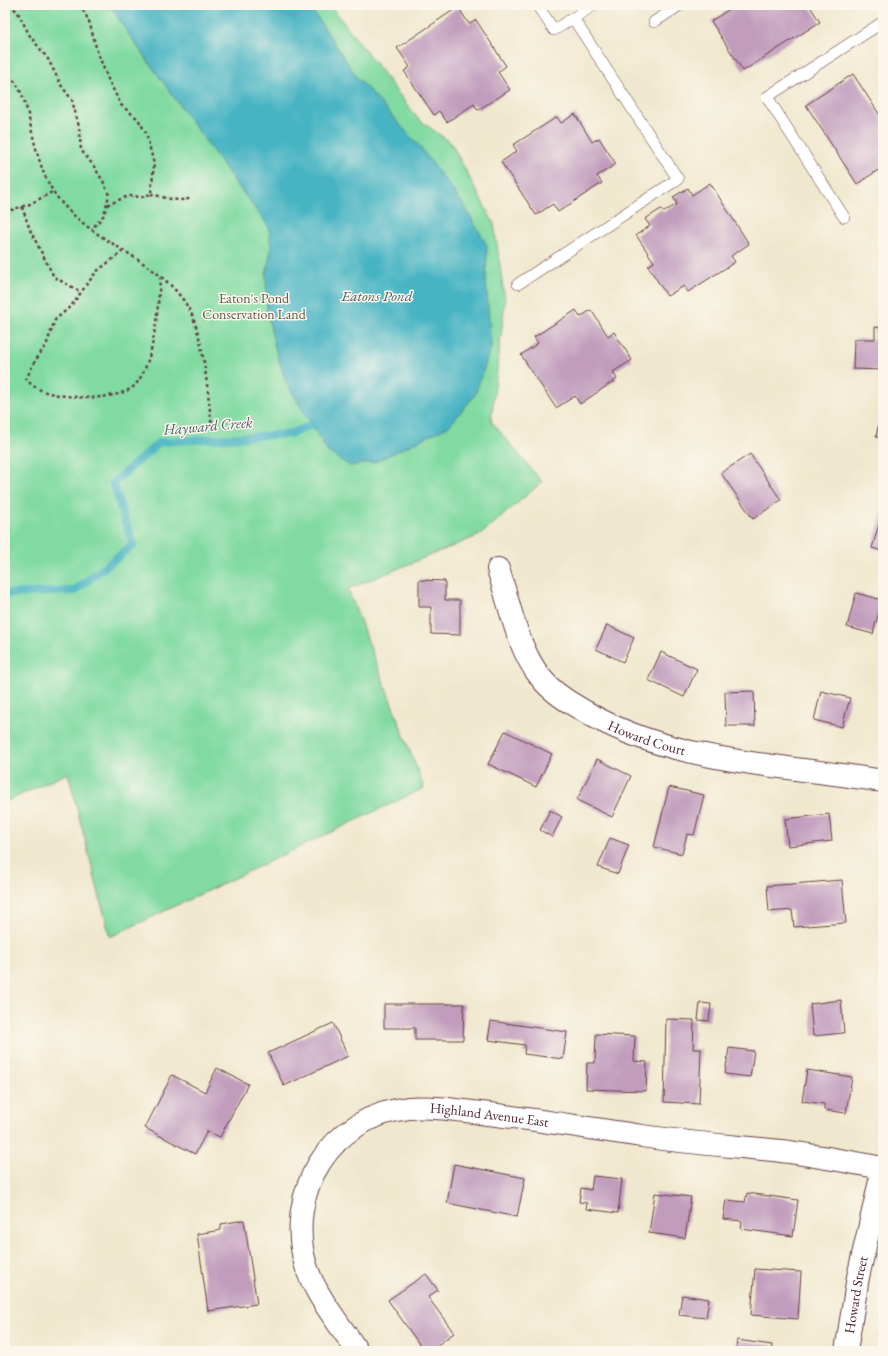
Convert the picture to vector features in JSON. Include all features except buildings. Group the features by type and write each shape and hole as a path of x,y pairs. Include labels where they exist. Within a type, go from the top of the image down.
{"street":[{"name":"Howard Court","path":"498,569 521,640 534,667 550,689 586,713 632,734 689,750 760,765 883,781"},
{"name":"Highland Avenue East","path":"357,1351 312,1280 303,1252 301,1221 307,1191 319,1161 339,1138 350,1130 378,1115 408,1108 441,1108 538,1120 644,1136 787,1152 883,1168"},
{"name":"Howard Street","path":"846,1351 858,1277 883,1168"}],"lane":[{"path":"538,5 554,30 594,5"},
{"path":"654,22 680,5"},
{"path":"518,284 678,179 573,18"},
{"path":"844,217 767,97 883,22"}],"path":[{"path":"10,5 17,11 30,36 48,58 61,85 72,100 79,127 81,150 103,181 108,195 107,205 104,215 92,229"},
{"path":"80,5 89,21 97,51 118,99 122,105 138,119 146,133 154,164 152,194"},
{"path":"5,71 17,85 26,105 34,144 44,173 54,191 77,219 160,277 177,291 190,310 202,352 212,428"},
{"path":"5,212 22,207 54,191"},
{"path":"107,205 128,196 142,197 152,194 168,198 187,200 191,198"},
{"path":"22,207 30,230 54,276 81,292"},
{"path":"123,251 96,272 71,306 55,320 47,343 26,379 34,388 50,394 80,398 116,395 136,384 147,363 157,320 160,277"}],"green space":[{"name":"Eaton's Pond Conservation Land","path":"5,5 330,5 418,119 451,143 494,224 505,301 491,421 542,482 480,535 348,589 424,788 110,937 68,773 5,802"}],"water":[{"name":"Eatons Pond","path":"110,5 309,5 356,76 419,146 463,204 487,245 486,280 491,347 475,395 449,426 375,462 350,466 328,452 286,382 275,348 267,312 266,275 271,250 269,227 129,35"}],"waterway":[{"name":"Hayward Creek","path":"5,594 74,591 133,545 113,483 160,442 290,434 311,425"}]}
